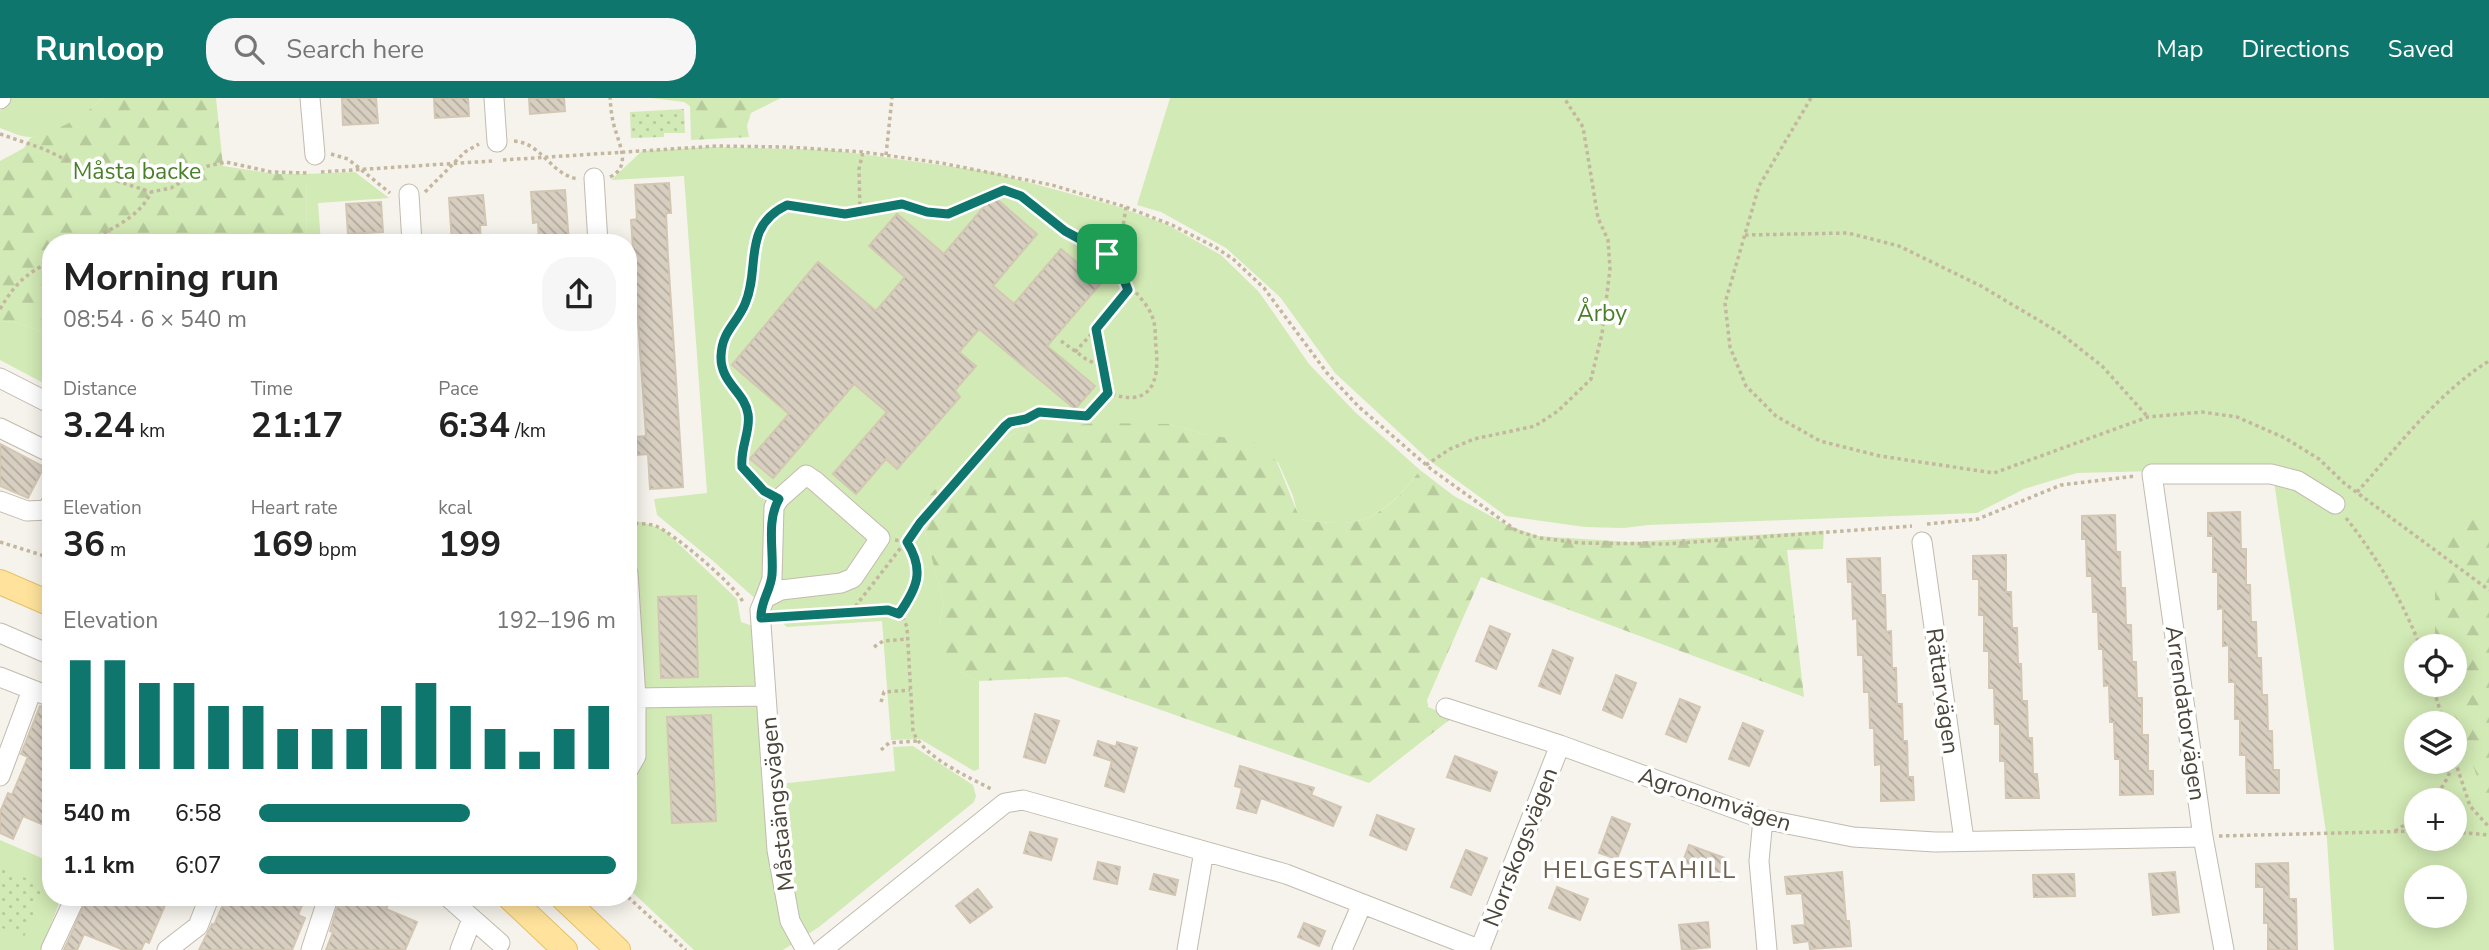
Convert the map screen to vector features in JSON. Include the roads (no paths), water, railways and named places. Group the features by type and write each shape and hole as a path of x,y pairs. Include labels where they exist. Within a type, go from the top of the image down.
{"main road":[{"path":"0,582 42,600"},
{"path":"518,906 565,950"},
{"path":"571,906 618,950"}],"street":[{"path":"310,98 315,155"},
{"path":"494,98 498,142"},
{"path":"594,178 597,234"},
{"path":"409,194 411,234"},
{"path":"0,378 42,399"},
{"path":"0,428 42,449"},
{"name":"Arrendatorvägen","path":"2224,950 2209,867 2209,836 2151,474 2271,474 2298,481 2338,508"},
{"name":"Måstaängsvägen","path":"765,598 781,590 841,583 853,578 880,538 806,475 779,499 774,507 772,579 765,598 761,610 761,618 777,850 790,921 806,950"},
{"path":"0,501 27,511 42,510"},
{"name":"Rättarvägen","path":"1922,542 1964,840"},
{"path":"0,632 42,650"},
{"path":"0,677 41,694 0,776"},
{"name":"Måstaängsvägen","path":"637,698 766,695"},
{"name":"Agronomvägen","path":"1446,708 1560,745 1763,819 1853,837 1895,841 2209,836"},
{"name":"Norrskogsvägen","path":"1481,949 1560,745"},
{"path":"822,950 1005,803 1023,800 1286,874 1481,949"},
{"path":"1763,819 1759,861 1767,950"},
{"path":"1187,950 1204,851"},
{"path":"1342,950 1362,904"},
{"path":"51,948 71,906"},
{"path":"167,950 198,926 206,906"},
{"path":"311,950 325,906"},
{"path":"458,906 500,943"},
{"path":"460,950 472,919"}],"district":[{"name":"HELGESTAHILL","path":"1640,870"}],"park label":[{"name":"Måsta backe","path":"137,171"},
{"name":"Årby","path":"1602,313"}]}
